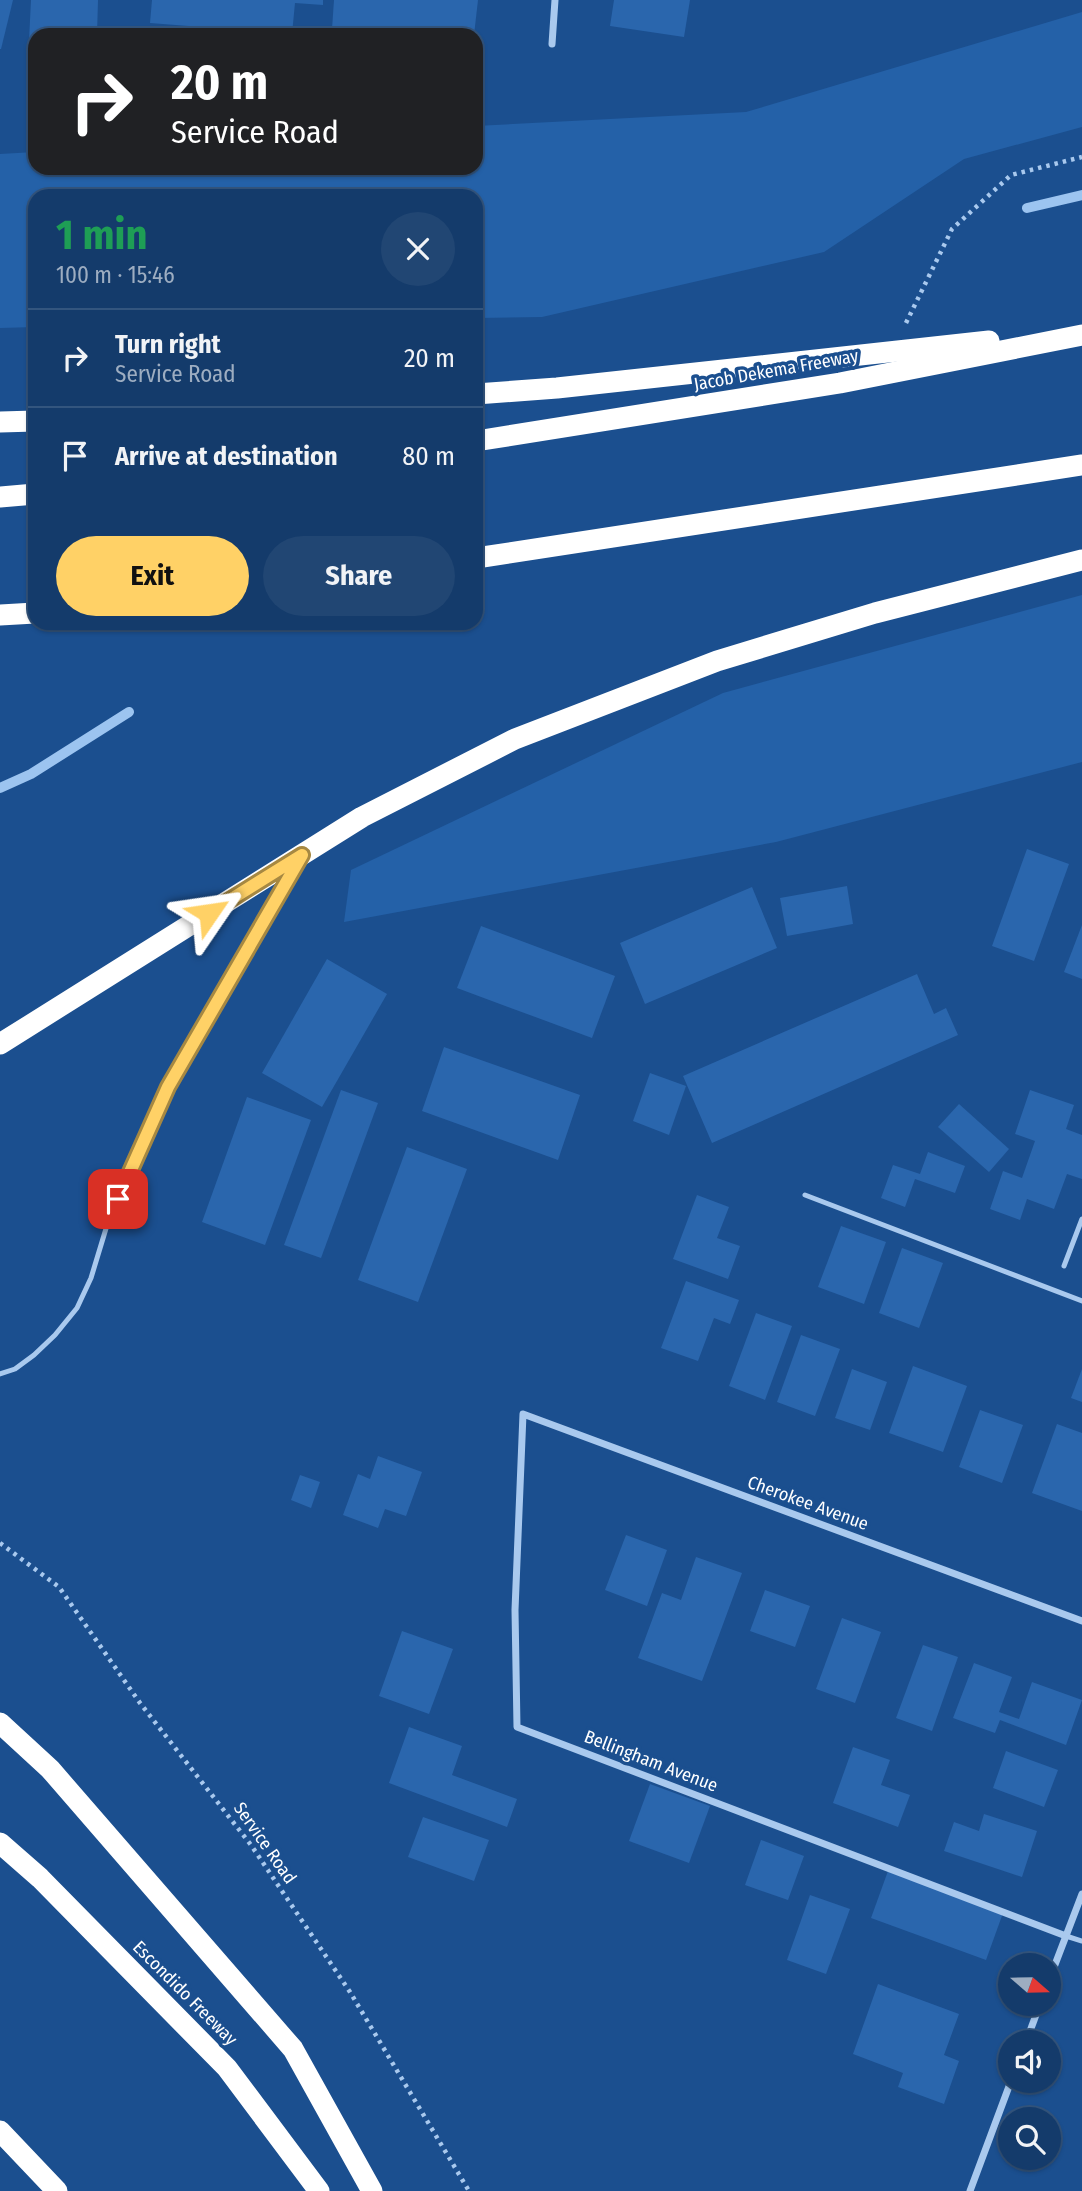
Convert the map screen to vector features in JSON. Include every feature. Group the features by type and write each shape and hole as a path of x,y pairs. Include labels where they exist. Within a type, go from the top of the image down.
{"highway":[{"path":"483,393 1082,333"},
{"name":"Jacob Dekema Freeway","path":"483,440 839,383 1082,333"},
{"path":"0,422 28,421"},
{"path":"483,557 1082,465"},
{"path":"0,497 28,495"},
{"path":"0,1044 362,817 515,739 717,661 875,613 1082,560"},
{"path":"0,615 28,613"},
{"path":"0,1723 50,1769 293,2049 372,2191"},
{"name":"Escondido Freeway","path":"0,1843 40,1878 227,2068 319,2191"},
{"path":"0,2131 57,2191"}],"street":[{"path":"552,44 555,0"},
{"name":"Cherokee Avenue","path":"523,1414 1082,1621"},
{"name":"Bellingham Avenue","path":"523,1414 515,1610 517,1727 1066,1936"},
{"path":"1059,1953 1082,1894"},
{"path":"970,2191 1007,2093"}],"lane":[{"path":"0,1374 15,1369 34,1355 77,1308 91,1278 107,1222 168,1087 302,855"},
{"path":"805,1195 1082,1301"},
{"path":"1064,1266 1082,1219"},
{"path":"1066,1936 1082,1941"}],"path":[{"path":"892,352 952,229 1011,175 1082,157"},
{"name":"Service Road","path":"0,1543 59,1587 140,1703 251,1845 350,1992 469,2191"}],"shaded area":[{"path":"1082,12 1082,127 964,159 824,252 542,317 483,318 483,189 28,189 28,327 0,328 0,154 28,152 28,175 483,175 483,126 746,112"},
{"path":"1082,595 1082,762 776,842 344,922 351,870 723,693"}],"building":[{"path":"0,0 13,0 1,49 0,49"},
{"path":"31,0 98,0 97,28 30,28"},
{"path":"152,0 323,0 323,5 295,3 293,28 215,28 150,23"},
{"path":"334,0 478,0 475,28 332,28"},
{"path":"614,0 690,0 684,37 610,26"},
{"path":"1027,849 1069,864 1034,961 992,946"},
{"path":"847,886 853,924 787,936 780,898"},
{"path":"752,887 777,948 645,1004 620,943"},
{"path":"1082,925 1082,979 1064,972"},
{"path":"481,926 615,976 592,1038 457,988"},
{"path":"327,959 387,994 322,1107 262,1073"},
{"path":"917,974 934,1014 946,1008 958,1035 712,1143 683,1076"},
{"path":"444,1047 580,1095 558,1160 422,1111"},
{"path":"650,1073 686,1086 669,1135 633,1121"},
{"path":"341,1090 378,1103 321,1258 284,1245"},
{"path":"1030,1090 1074,1105 1066,1129 1082,1135 1082,1179 1067,1174 1054,1209 1027,1199 1020,1220 990,1209 1003,1171 1022,1178 1035,1141 1015,1134"},
{"path":"247,1097 311,1120 265,1245 202,1222"},
{"path":"959,1104 1009,1149 989,1172 938,1127"},
{"path":"407,1147 467,1169 418,1302 358,1280"},
{"path":"928,1152 965,1166 955,1193 915,1179 905,1207 881,1198 893,1165 920,1174"},
{"path":"697,1195 729,1207 717,1238 740,1246 728,1279 673,1259"},
{"path":"841,1226 886,1242 864,1304 818,1287"},
{"path":"902,1248 943,1263 919,1328 879,1313"},
{"path":"686,1281 739,1300 730,1324 714,1318 698,1361 661,1348"},
{"path":"756,1313 792,1326 765,1400 729,1386"},
{"path":"801,1335 840,1349 815,1416 777,1402"},
{"path":"913,1366 967,1386 943,1452 889,1433"},
{"path":"852,1369 887,1382 870,1430 835,1418"},
{"path":"1082,1369 1082,1402 1071,1398"},
{"path":"980,1410 1023,1425 1002,1483 959,1467"},
{"path":"1057,1424 1082,1433 1082,1511 1032,1493"},
{"path":"378,1456 422,1472 406,1516 385,1509 378,1528 343,1515 358,1474 370,1479"},
{"path":"300,1475 320,1482 311,1508 291,1500"},
{"path":"626,1535 667,1550 647,1606 605,1590"},
{"path":"696,1557 742,1573 702,1681 638,1658 662,1593 681,1600"},
{"path":"765,1590 810,1606 795,1647 750,1631"},
{"path":"842,1618 881,1632 855,1703 816,1689"},
{"path":"402,1631 453,1649 429,1714 379,1696"},
{"path":"923,1645 958,1657 932,1731 896,1718"},
{"path":"974,1663 1012,1677 999,1712 1019,1719 1032,1682 1082,1700 1066,1745 1000,1720 995,1733 953,1718"},
{"path":"409,1727 462,1746 452,1775 517,1799 507,1827 389,1783"},
{"path":"853,1747 890,1760 881,1785 910,1795 898,1827 833,1803"},
{"path":"1006,1751 1058,1770 1044,1807 993,1788"},
{"path":"650,1784 710,1806 689,1863 629,1841"},
{"path":"984,1814 1037,1831 1022,1877 944,1851 954,1822 979,1831"},
{"path":"423,1817 489,1840 474,1881 408,1857"},
{"path":"761,1840 804,1856 788,1900 745,1885"},
{"path":"888,1871 1003,1913 986,1960 871,1918"},
{"path":"810,1895 850,1909 826,1974 787,1960"},
{"path":"878,1984 959,2014 944,2055 959,2061 944,2104 898,2087 903,2073 853,2054"}],"waterway":[{"path":"1027,208 1082,195"},
{"path":"0,788 31,774 129,712"}],"route":[{"path":"118,1199 168,1087 215,1001 236,971 302,855 209,913"}]}
